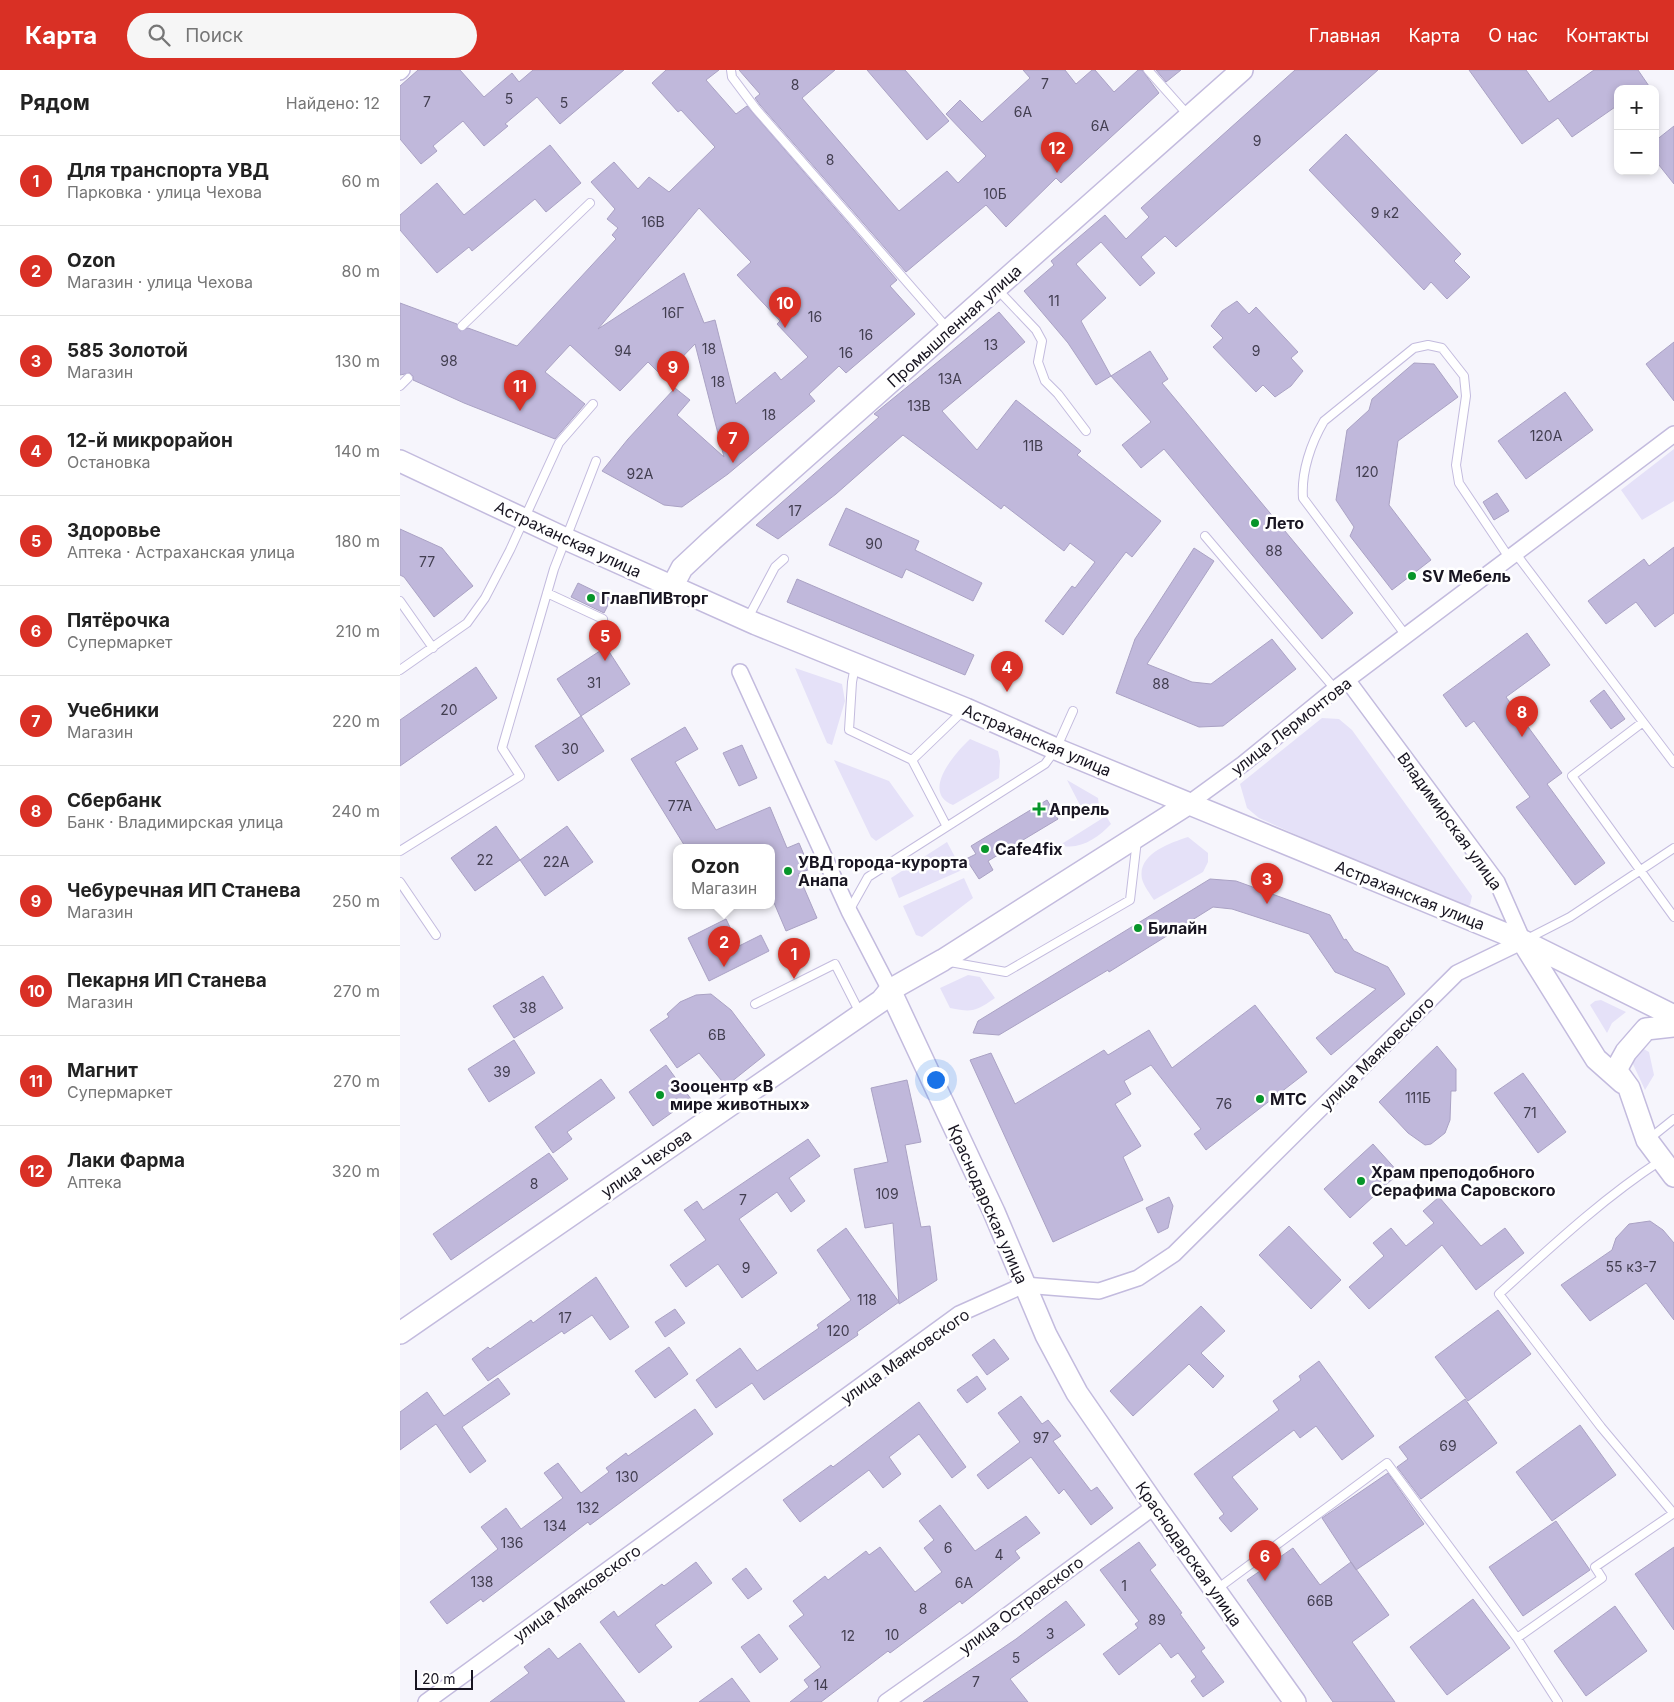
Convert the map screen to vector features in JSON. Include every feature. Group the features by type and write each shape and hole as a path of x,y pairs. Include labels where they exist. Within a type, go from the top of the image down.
{"street":[{"name":"Промышленная улица","path":"672,587 682,568 712,540 1190,116 1237,72"},
{"name":"улица Лермонтова","path":"890,990 943,960 1188,804 1243,764 1341,685 1674,434"},
{"name":"Астраханская улица","path":"400,461 566,539 747,620 855,666 966,709 1056,749 1523,942 1674,1016"},
{"name":"Краснодарская улица","path":"740,672 849,911 890,990 994,1212 1046,1335 1077,1393 1295,1702"},
{"name":"Владимирская улица","path":"1341,685 1497,882 1523,942 1596,1059 1629,1088"},
{"name":"улица Маяковского","path":"426,1702 959,1314 1024,1285 1099,1292 1138,1278 1174,1254 1457,973 1523,942"},
{"name":"улица Чехова","path":"400,1333 881,1001 890,990"},
{"name":"Владимирская улица","path":"1668,1168 1648,1140 1629,1088 1616,1070 1626,1052 1646,1030 1674,1026"},
{"name":"улица Островского","path":"886,1702 974,1640 1155,1506"}],"lane":[{"path":"731,70 732,77 756,109 948,330"},
{"path":"1148,70 1190,116"},
{"path":"462,326 590,203"},
{"path":"996,288 1036,330 1042,341 1038,362 1045,381 1058,394 1086,431"},
{"path":"1406,637 1303,498 1302,484 1315,437 1324,422 1414,348 1428,345 1442,348 1464,376 1466,396 1456,465 1459,483 1513,557 1674,763"},
{"path":"400,386 408,378"},
{"path":"400,670 467,623 484,598 525,520 559,444 593,404"},
{"path":"400,851 520,776 502,748 547,592 596,461"},
{"path":"1205,536 1341,685"},
{"path":"747,620 775,567 784,558"},
{"path":"547,592 604,619"},
{"path":"400,601 433,648"},
{"path":"855,666 849,730 912,760 946,826"},
{"path":"912,760 966,709"},
{"path":"849,911 868,877 1046,764 1056,749 1073,711"},
{"path":"1643,722 1572,776 1674,917"},
{"path":"943,960 1006,972 1130,900 1138,837"},
{"path":"1523,942 1570,917 1641,872 1674,848"},
{"path":"400,882 436,935"},
{"path":"756,1004 835,964 861,1015"},
{"path":"1648,1140 1674,1119"},
{"path":"1517,1638 1602,1578 1595,1567 1674,1513 1601,1427 1499,1294 1624,1184 1668,1168"},
{"path":"1215,1591 1387,1463 1517,1638 1558,1702"}],"shaded area":[{"path":"1674,449 1674,501 1642,520 1621,490"},
{"path":"795,668 842,684 845,701 832,745 827,743"},
{"path":"1322,718 1339,719 1352,730 1472,896 1470,905 1462,909 1259,818 1247,808 1240,784"},
{"path":"970,739 998,751 1000,761 999,778 953,805 944,799 940,791 940,782 950,762"},
{"path":"834,760 889,781 914,816 876,841 871,837"},
{"path":"1067,780 1098,798 1099,805 1088,811 1082,809"},
{"path":"1106,816 1111,824 1088,842 1074,846 1060,845"},
{"path":"1188,837 1208,853 1208,862 1203,872 1154,900 1142,879 1142,870 1145,863 1150,856 1164,846"},
{"path":"947,842 962,870 899,898 891,878"},
{"path":"964,878 973,898 922,937 916,935 903,906"},
{"path":"968,975 980,977 995,998 974,1010 950,1008 940,988"},
{"path":"1601,1000 1626,1012 1612,1023 1607,1033 1590,1005 1595,1001"},
{"path":"1642,1048 1649,1052 1654,1075 1645,1090 1632,1062"}],"building":[{"path":"418,70 460,70 484,97 512,73 519,82 533,70 624,70 560,124 537,97 505,124 508,126 484,146 463,121 433,146 437,151 421,164 400,139 400,86"},
{"path":"666,70 719,70 706,80 736,114 747,106 897,280 890,286 915,314 846,373 839,366 809,394 815,401 728,474 682,507 664,505 602,471 628,439 675,388 690,400 677,415 724,457 695,344 663,377 648,362 620,391 570,345 545,372 585,404 555,439 464,403 413,380 413,376 410,373 400,375 400,303 457,324 460,331 468,328 517,346 616,239 612,235 618,228 607,219 615,209 591,182 614,162 638,189 649,177 669,192 715,147 681,110 678,112 652,83","holes":["699,208 751,262 737,275 780,321 777,324 808,357 781,380 775,372 736,404 715,320 704,323 684,273 598,329"]},
{"path":"739,70 835,70 802,98 899,211 947,171 958,183 986,156 946,114 960,100 982,122 1030,78 1023,70 1065,70 1076,84 1092,70 1095,70 1114,92 1138,70 1142,70 1159,93 1061,183 1056,178 1006,227 986,205 906,272 760,105 755,98 760,94"},
{"path":"867,70 905,70 949,121 927,140"},
{"path":"1156,70 1181,70 1166,82"},
{"path":"1295,70 1378,70 1176,247 1165,236 1141,257 1155,273 1140,286 1101,242 1076,264 1106,298 1081,321 1111,376 1096,385 1068,343 1024,291 1054,265 1051,261 1105,215 1126,239 1149,217 1141,208"},
{"path":"1469,70 1526,70 1549,102 1594,70 1638,70 1648,85 1614,85 1614,108 1572,137 1558,118 1522,144"},
{"path":"1674,126 1674,184 1659,165 1659,138"},
{"path":"1346,134 1461,254 1454,261 1470,277 1447,299 1431,282 1424,290 1309,170"},
{"path":"550,145 581,183 546,212 535,199 472,251 469,247 437,273 400,230 400,215 437,183 464,215"},
{"path":"1237,301 1249,314 1256,307 1298,352 1291,358 1303,371 1291,386 1275,397 1263,385 1256,392 1213,347 1223,338 1211,326 1222,311"},
{"path":"999,312 1025,342 942,411 977,450 1016,400 1081,451 1077,455 1161,521 1132,557 1126,552 1063,635 1045,621 1072,586 1075,588 1095,562 1070,543 1064,551 1004,505 1001,509 903,435 836,494 778,539 756,525 879,417 874,414"},
{"path":"1674,342 1674,401 1646,364"},
{"path":"1150,351 1168,379 1162,383 1353,613 1322,639 1164,449 1141,468 1122,445 1151,422 1111,376"},
{"path":"1414,363 1434,364 1458,397 1398,441 1389,505 1431,560 1392,590 1350,536 1354,527 1336,500 1347,430 1369,410 1372,399"},
{"path":"1565,392 1593,430 1526,479 1498,441"},
{"path":"1497,493 1509,511 1494,520 1483,502"},
{"path":"846,508 919,541 915,550 982,583 973,601 906,569 902,578 829,545"},
{"path":"400,529 442,548 473,586 434,617 404,577 400,575"},
{"path":"1674,547 1674,613 1655,627 1636,602 1606,624 1588,601 1644,559 1649,566"},
{"path":"1194,548 1214,561 1147,664 1192,682 1211,684 1272,639 1296,669 1223,726 1199,727 1116,693 1135,639"},
{"path":"797,579 974,655 965,675 787,602"},
{"name":"ГлавПИВторг","path":"578,583 611,599 604,613 571,597"},
{"path":"1527,633 1550,665 1506,697 1562,773 1547,784 1605,863 1575,885 1516,807 1530,797 1474,721 1466,727 1443,695"},
{"path":"606,647 630,684 581,716 557,679"},
{"path":"476,667 497,698 400,766 400,720"},
{"path":"1604,690 1625,719 1611,729 1590,701"},
{"path":"581,716 604,751 558,781 535,746"},
{"path":"685,727 698,749 675,762 716,830 770,807 787,848 799,843 810,869 798,874 817,918 786,931 775,905 775,844 684,844 631,759"},
{"path":"742,745 757,778 739,786 723,753"},
{"path":"1047,800 1058,819 988,861 993,870 979,879 966,859 976,854 971,846"},
{"path":"496,826 520,860 475,891 451,858"},
{"path":"567,826 593,862 545,896 520,860"},
{"path":"1210,879 1236,881 1330,915 1344,940 1346,939 1354,951 1388,967 1405,994 1331,1055 1316,1038 1376,989 1335,972 1309,934 1232,909 1213,907 1109,972 1108,970 999,1035 973,1033 978,1021"},
{"path":"726,919 739,946 761,935 769,951 709,981 688,938"},
{"path":"543,976 563,1008 514,1038 493,1006"},
{"path":"711,994 731,1010 765,1055 726,1086 699,1053 677,1068 650,1030 669,1017 667,1014 680,1002 696,995"},
{"path":"1255,1005 1307,1072 1206,1150 1194,1134 1201,1129 1151,1065 1124,1081 1131,1094 1115,1104 1141,1146 1123,1157 1143,1200 1053,1242 970,1060 991,1053 1015,1104 1104,1050 1108,1055 1149,1030 1172,1068"},
{"path":"514,1040 535,1073 489,1102 468,1069"},
{"path":"1437,1046 1456,1069 1456,1091 1451,1091 1450,1120 1445,1133 1431,1144 1425,1145 1408,1133 1379,1102"},
{"path":"666,1065 691,1099 653,1126 629,1092"},
{"path":"1523,1073 1566,1132 1538,1153 1494,1093"},
{"path":"601,1079 615,1098 567,1132 572,1139 553,1153 535,1127"},
{"path":"907,1080 921,1142 905,1145 921,1227 930,1226 937,1280 899,1304 893,1223 865,1228 854,1169 888,1162 871,1088"},
{"path":"808,1139 820,1156 789,1178 805,1201 791,1212 777,1192 739,1219 777,1273 742,1298 718,1264 686,1287 670,1265 706,1240 684,1210 697,1201 703,1210"},
{"name":"Храм преподобного Серафима Саровского","path":"1373,1144 1399,1173 1350,1218 1324,1189"},
{"path":"549,1153 568,1179 451,1260 433,1234"},
{"path":"1169,1197 1173,1206 1168,1228 1158,1233 1146,1208"},
{"path":"1439,1197 1481,1246 1505,1228 1524,1253 1476,1290 1442,1245 1369,1309 1349,1287 1384,1256 1373,1243 1391,1228 1406,1246 1434,1223 1423,1211"},
{"path":"1650,1221 1663,1230 1674,1243 1674,1320 1646,1283 1590,1321 1561,1285 1612,1250 1616,1238 1629,1224"},
{"path":"1289,1226 1341,1280 1311,1309 1259,1255"},
{"path":"846,1228 899,1302 857,1332 858,1335 764,1400 752,1383 716,1408 696,1380 740,1348 757,1371 819,1328 817,1325 851,1300 817,1250"},
{"path":"596,1277 629,1327 610,1340 592,1315 564,1334 562,1331 488,1381 472,1359 488,1347 490,1349 531,1320 533,1323"},
{"path":"1201,1306 1225,1331 1201,1353 1224,1376 1213,1388 1189,1364 1133,1416 1110,1391"},
{"path":"675,1309 685,1323 665,1337 655,1322"},
{"path":"1498,1310 1531,1354 1468,1401 1435,1357"},
{"path":"994,1339 1009,1359 987,1375 972,1355"},
{"path":"669,1347 688,1374 655,1398 635,1371"},
{"path":"1319,1361 1374,1436 1342,1460 1316,1426 1300,1438 1294,1430 1232,1477 1258,1509 1231,1532 1219,1518 1224,1514 1194,1474 1279,1410 1273,1401 1301,1380 1299,1376"},
{"path":"977,1376 986,1389 967,1403 957,1390"},
{"path":"498,1378 510,1394 462,1427 486,1461 470,1473 436,1424 400,1450 400,1412 427,1392 444,1416"},
{"path":"1021,1396 1042,1424 1048,1420 1061,1436 1053,1441 1091,1491 1097,1487 1113,1508 1091,1525 1064,1489 1059,1494 1031,1457 988,1489 977,1475 1020,1442 998,1413"},
{"path":"1465,1399 1497,1443 1421,1499 1397,1467 1408,1459 1399,1447"},
{"path":"919,1402 966,1467 952,1478 919,1434 889,1457 901,1474 883,1488 869,1470 800,1522 783,1500 831,1465 833,1467"},
{"path":"695,1409 713,1434 590,1525 588,1522 483,1602 481,1599 447,1624 430,1602 498,1549 481,1527 506,1508 521,1529 563,1498 544,1473 558,1463 581,1493 609,1472 606,1468 626,1453 628,1456"},
{"path":"1580,1425 1616,1475 1552,1521 1516,1472"},
{"path":"1388,1473 1424,1524 1356,1570 1322,1518"},
{"path":"940,1505 975,1551 1026,1516 1040,1533 1015,1551 1020,1558 962,1604 960,1601 890,1653 888,1651 821,1702 790,1702 809,1687 804,1680 821,1667 789,1626 804,1615 793,1601 825,1576 828,1580 866,1551 869,1555 880,1547 915,1592 942,1572 924,1548 934,1540 919,1521"},
{"path":"1556,1521 1590,1570 1523,1616 1489,1567"},
{"path":"1139,1542 1156,1565 1150,1570 1182,1613 1180,1614 1205,1648 1201,1651 1224,1682 1203,1697 1191,1681 1196,1677 1178,1653 1171,1658 1160,1643 1119,1675 1103,1654 1138,1628 1135,1624 1139,1621 1100,1570"},
{"path":"1674,1547 1674,1630 1635,1574"},
{"path":"1293,1548 1320,1585 1351,1562 1389,1615 1352,1642 1395,1702 1333,1702 1247,1580"},
{"path":"696,1562 712,1583 655,1625 672,1647 639,1673 600,1622 614,1611 618,1617 662,1584 664,1586"},
{"path":"746,1568 762,1589 748,1599 732,1579"},
{"path":"1473,1599 1510,1648 1447,1695 1410,1647"},
{"path":"1066,1601 1085,1625 1010,1679 1028,1702 923,1702 1016,1639"},
{"path":"1615,1606 1647,1651 1586,1696 1554,1651"},
{"path":"759,1634 778,1659 760,1673 741,1647"},
{"path":"580,1643 625,1702 490,1702 529,1673 524,1667 549,1648 558,1659"},
{"path":"732,1678 750,1702 699,1702"}],"place":[{"name":"Лаки Фарма","path":"1057,173"},
{"name":"Пекарня ИП Станева","path":"785,328"},
{"name":"Чебуречная ИП Станева","path":"673,392"},
{"name":"Магнит","path":"520,411"},
{"name":"Учебники","path":"733,463"},
{"name":"Лето","path":"1255,523"},
{"name":"SV Мебель","path":"1412,576"},
{"name":"ГлавПИВторг","path":"591,598"},
{"name":"Здоровье","path":"605,661"},
{"name":"12-й микрорайон","path":"1007,692"},
{"name":"Сбербанк","path":"1522,737"},
{"name":"Апрель","path":"1039,809"},
{"name":"Cafe4fix","path":"985,849"},
{"name":"УВД города-курорта Анапа","path":"788,871"},
{"name":"585 Золотой","path":"1267,904"},
{"name":"Билайн","path":"1138,928"},
{"name":"Ozon","path":"724,967"},
{"name":"Для транспорта УВД","path":"794,979"},
{"name":"Зооцентр «В мире животных»","path":"660,1095"},
{"name":"МТС","path":"1260,1099"},
{"name":"Храм преподобного Серафима Саровского","path":"1361,1181"},
{"name":"Пятёрочка","path":"1265,1581"}]}
